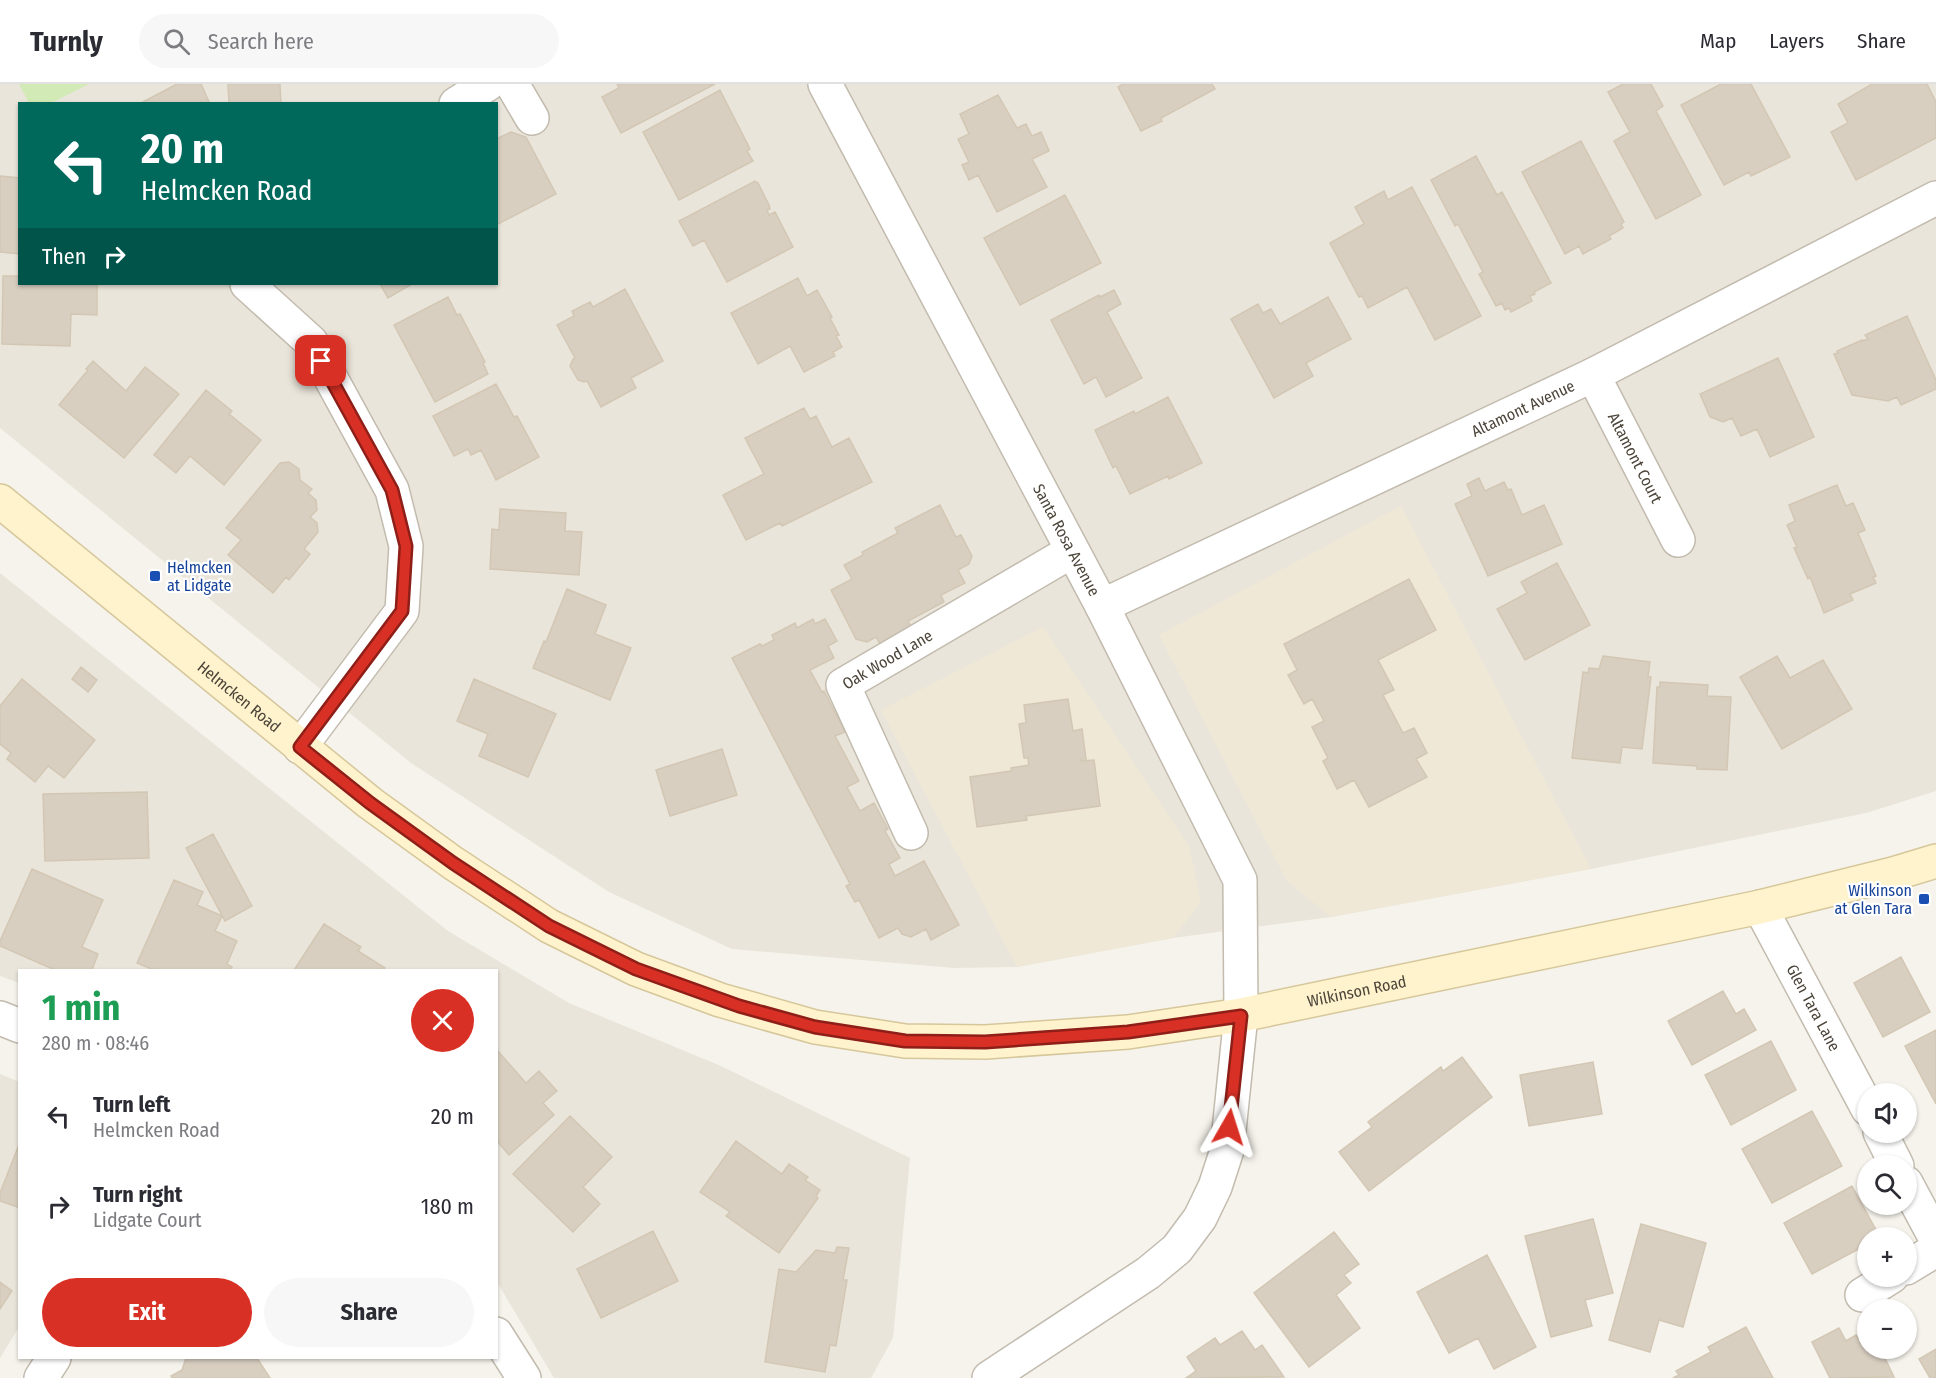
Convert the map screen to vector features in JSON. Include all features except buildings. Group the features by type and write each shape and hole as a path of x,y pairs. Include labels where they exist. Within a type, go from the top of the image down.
{"main road":[{"name":"Helmcken Road","path":"0,501 370,803 453,863 549,926 636,969 741,1006 815,1027 905,1041 985,1042 1128,1032 1241,1016"},
{"name":"Wilkinson Road","path":"1241,1016 1760,907 1936,861"}],"street":[{"path":"459,102 488,84"},
{"path":"512,84 532,118"},
{"name":"Santa Rosa Avenue","path":"825,84 1102,606 1240,880 1241,1016"},
{"name":"Altamont Avenue","path":"1102,606 1593,375 1936,198"},
{"path":"248,285 311,342 392,490 406,546 402,611 300,747"},
{"name":"Altamont Court","path":"1593,375 1678,540"},
{"name":"Oak Wood Lane","path":"911,833 843,685 1072,551"},
{"name":"Glen Tara Lane","path":"1760,907 1857,1088"},
{"path":"989,1378 1148,1273 1177,1249 1200,1218 1215,1187 1227,1150 1241,1016"},
{"path":"0,1018 18,1025"},
{"path":"1917,1204 1936,1239"},
{"path":"1917,1261 1936,1250"},
{"path":"1862,1295 1875,1287"},
{"path":"498,1337 524,1378"},
{"path":"42,1378 53,1359"}],"shaded area":[{"path":"0,84 1936,84 1936,791 1866,813 1591,869 1331,917 1173,938 1017,967 954,968 732,949 609,892 411,763 0,428"},
{"path":"1401,506 1591,869 1331,917 1287,881 1159,635"},
{"path":"0,573 448,931 569,1003 721,1066 910,1158 893,1338 871,1378 554,1378 498,1284 498,969 18,969 18,983 0,976"},
{"path":"1043,627 1189,846 1201,902 1173,938 1017,967 881,710"},
{"path":"0,1074 18,1081 18,1329 0,1358"}],"green space":[{"path":"19,84 89,84 53,102 28,102"}],"place":[{"name":"Helmcken at Lidgate","path":"155,576"},
{"name":"Wilkinson at Glen Tara","path":"1924,899"}],"route":[{"path":"321,361 392,490 406,546 402,611 300,747 370,803 453,863 549,926 636,969 739,1006 815,1027 905,1041 985,1042 1128,1032 1241,1016 1229,1127"}]}
